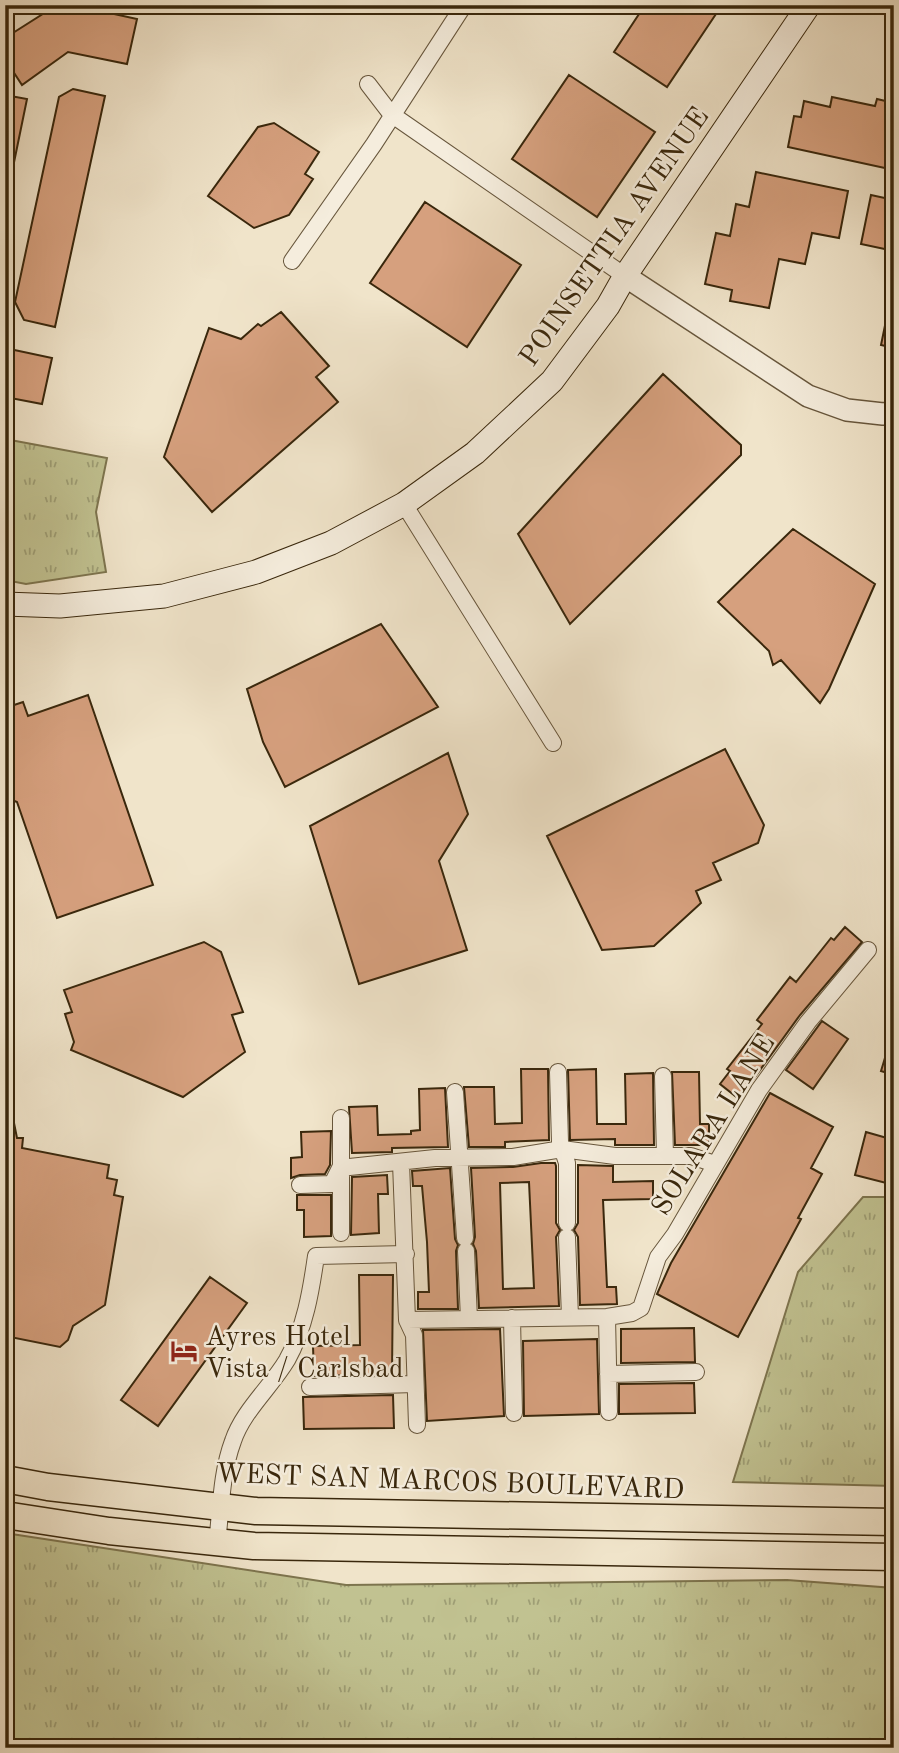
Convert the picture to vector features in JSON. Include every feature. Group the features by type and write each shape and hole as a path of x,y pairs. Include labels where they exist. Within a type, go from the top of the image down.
{"main road":[{"name":"POINSETTIA AVENUE","path":"5,604 60,606 164,596 256,572 331,542 404,503 475,453 552,381 608,306 625,276 809,5"},
{"name":"WEST SAN MARCOS BOULEVARD","path":"5,1479 48,1487 269,1512 894,1522"},
{"path":"5,1515 108,1531 254,1546 894,1557"}],"street":[{"path":"292,261 374,144 464,5"},
{"path":"368,85 391,114 625,276 808,396 847,410 894,413"},
{"path":"404,503 553,743"},
{"name":"SOLARA LANE","path":"407,1320 607,1317 632,1313 641,1308 658,1257 675,1234 770,1074 808,1022 868,950"},
{"path":"558,1072 562,1149 567,1163 570,1317"},
{"path":"663,1076 664,1156"},
{"path":"455,1091 469,1320"},
{"path":"341,1118 341,1233"},
{"path":"340,1168 461,1156 513,1157 562,1149 615,1156 691,1156 715,1164"},
{"path":"401,1163 407,1320 415,1335 417,1425"},
{"path":"300,1185 332,1184 340,1168"},
{"path":"218,1543 228,1457 233,1438 286,1360 299,1333 310,1298 316,1256 406,1255"},
{"path":"607,1317 609,1412"},
{"path":"512,1318 514,1413"},
{"path":"608,1374 696,1372"},
{"path":"310,1387 415,1384"}],"green space":[{"path":"5,439 107,458 96,512 106,572 26,584 5,580"},
{"path":"863,1197 894,1197 894,1486 733,1482 798,1272"},
{"path":"5,1533 346,1585 787,1580 894,1588 894,1748 5,1748"}],"building":[{"path":"57,5 73,5 137,19 127,64 68,52 22,85 5,59 5,38"},
{"path":"645,5 722,5 667,87 614,52"},
{"path":"569,75 655,132 597,217 512,159"},
{"path":"73,89 105,96 55,327 24,320 15,302 59,97"},
{"path":"5,95 27,99 11,177 5,177"},
{"path":"832,97 875,106 877,99 894,103 894,170 788,147 794,116 801,117 804,101 830,107"},
{"path":"274,123 319,152 305,174 313,179 289,215 254,228 208,196 258,127"},
{"path":"756,172 848,191 839,238 812,233 805,264 779,259 769,308 730,301 732,290 705,284 716,233 730,236 736,204 749,207"},
{"path":"871,195 894,200 894,251 861,244"},
{"path":"425,202 521,265 467,347 370,283"},
{"path":"888,311 894,312 894,348 881,345"},
{"path":"281,312 329,366 316,377 338,402 212,512 164,457 209,328 241,339 258,324 261,326"},
{"path":"5,348 52,358 42,404 5,397"},
{"path":"663,374 741,445 741,455 570,624 518,534"},
{"path":"793,529 875,584 829,689 820,703 781,660 773,665 769,651 718,602"},
{"path":"381,624 438,707 285,787 263,742 247,689"},
{"path":"88,695 153,885 57,918 17,802 5,797 5,708 23,702 28,716"},
{"path":"725,749 764,825 758,843 713,863 721,880 696,891 701,903 654,946 602,950 547,836"},
{"path":"448,753 468,814 439,861 467,950 359,984 310,826"},
{"path":"845,927 862,942 800,1015 739,1099 720,1084 730,1071 727,1069 762,1024 757,1020 790,977 796,982 831,938 834,940"},
{"path":"204,942 221,952 243,1012 232,1015 245,1052 183,1097 71,1050 74,1042 65,1014 72,1012 64,990"},
{"path":"822,1021 848,1039 813,1089 786,1070"},
{"path":"891,1038 894,1038 894,1075 881,1071"},
{"path":"521,1069 548,1069 549,1140 505,1142 505,1147 469,1147 464,1087 494,1087 495,1124 522,1123"},
{"path":"596,1069 597,1124 626,1124 625,1074 653,1073 654,1145 615,1145 615,1139 570,1140 568,1070"},
{"path":"672,1072 699,1072 700,1124 709,1124 709,1145 675,1145"},
{"path":"445,1088 448,1147 392,1148 392,1152 352,1153 349,1107 377,1106 378,1135 411,1134 411,1131 420,1130 419,1089"},
{"path":"770,1093 833,1127 811,1168 822,1174 738,1337 657,1294 671,1263"},
{"path":"5,1108 11,1108 17,1138 23,1138 22,1148 109,1165 107,1178 117,1180 114,1195 123,1197 105,1305 73,1326 68,1340 60,1347 5,1336"},
{"path":"331,1131 330,1165 325,1174 291,1178 291,1158 302,1157 301,1132"},
{"path":"866,1132 894,1140 894,1185 855,1175"},
{"path":"541,1163 555,1163 556,1166 556,1223 560,1230 556,1237 559,1306 479,1308 476,1251 473,1244 475,1237 471,1168","holes":["529,1182 534,1288 503,1289 500,1183"]},
{"path":"578,1165 613,1166 613,1182 653,1181 653,1199 603,1200 607,1287 616,1287 617,1304 580,1305 578,1237 574,1230 578,1223"},
{"path":"450,1168 455,1239 458,1245 458,1309 418,1309 418,1292 429,1292 427,1242 422,1186 413,1186 412,1171"},
{"path":"387,1175 388,1194 378,1194 379,1233 351,1235 352,1177"},
{"path":"297,1195 331,1195 331,1236 304,1237 304,1210 297,1210"},
{"path":"359,1275 393,1275 392,1374 314,1376 313,1346 360,1345"},
{"name":"Ayres Hotel Vista / Carlsbad","path":"210,1277 247,1303 158,1426 121,1400"},
{"path":"694,1328 695,1362 621,1363 621,1329"},
{"path":"500,1329 504,1416 427,1421 423,1330"},
{"path":"597,1339 599,1414 524,1416 523,1341"},
{"path":"694,1383 695,1413 619,1414 619,1384"},
{"path":"393,1395 394,1428 304,1429 303,1397"}],"place":[{"name":"Ayres Hotel Vista / Carlsbad","path":"184,1351"}]}
